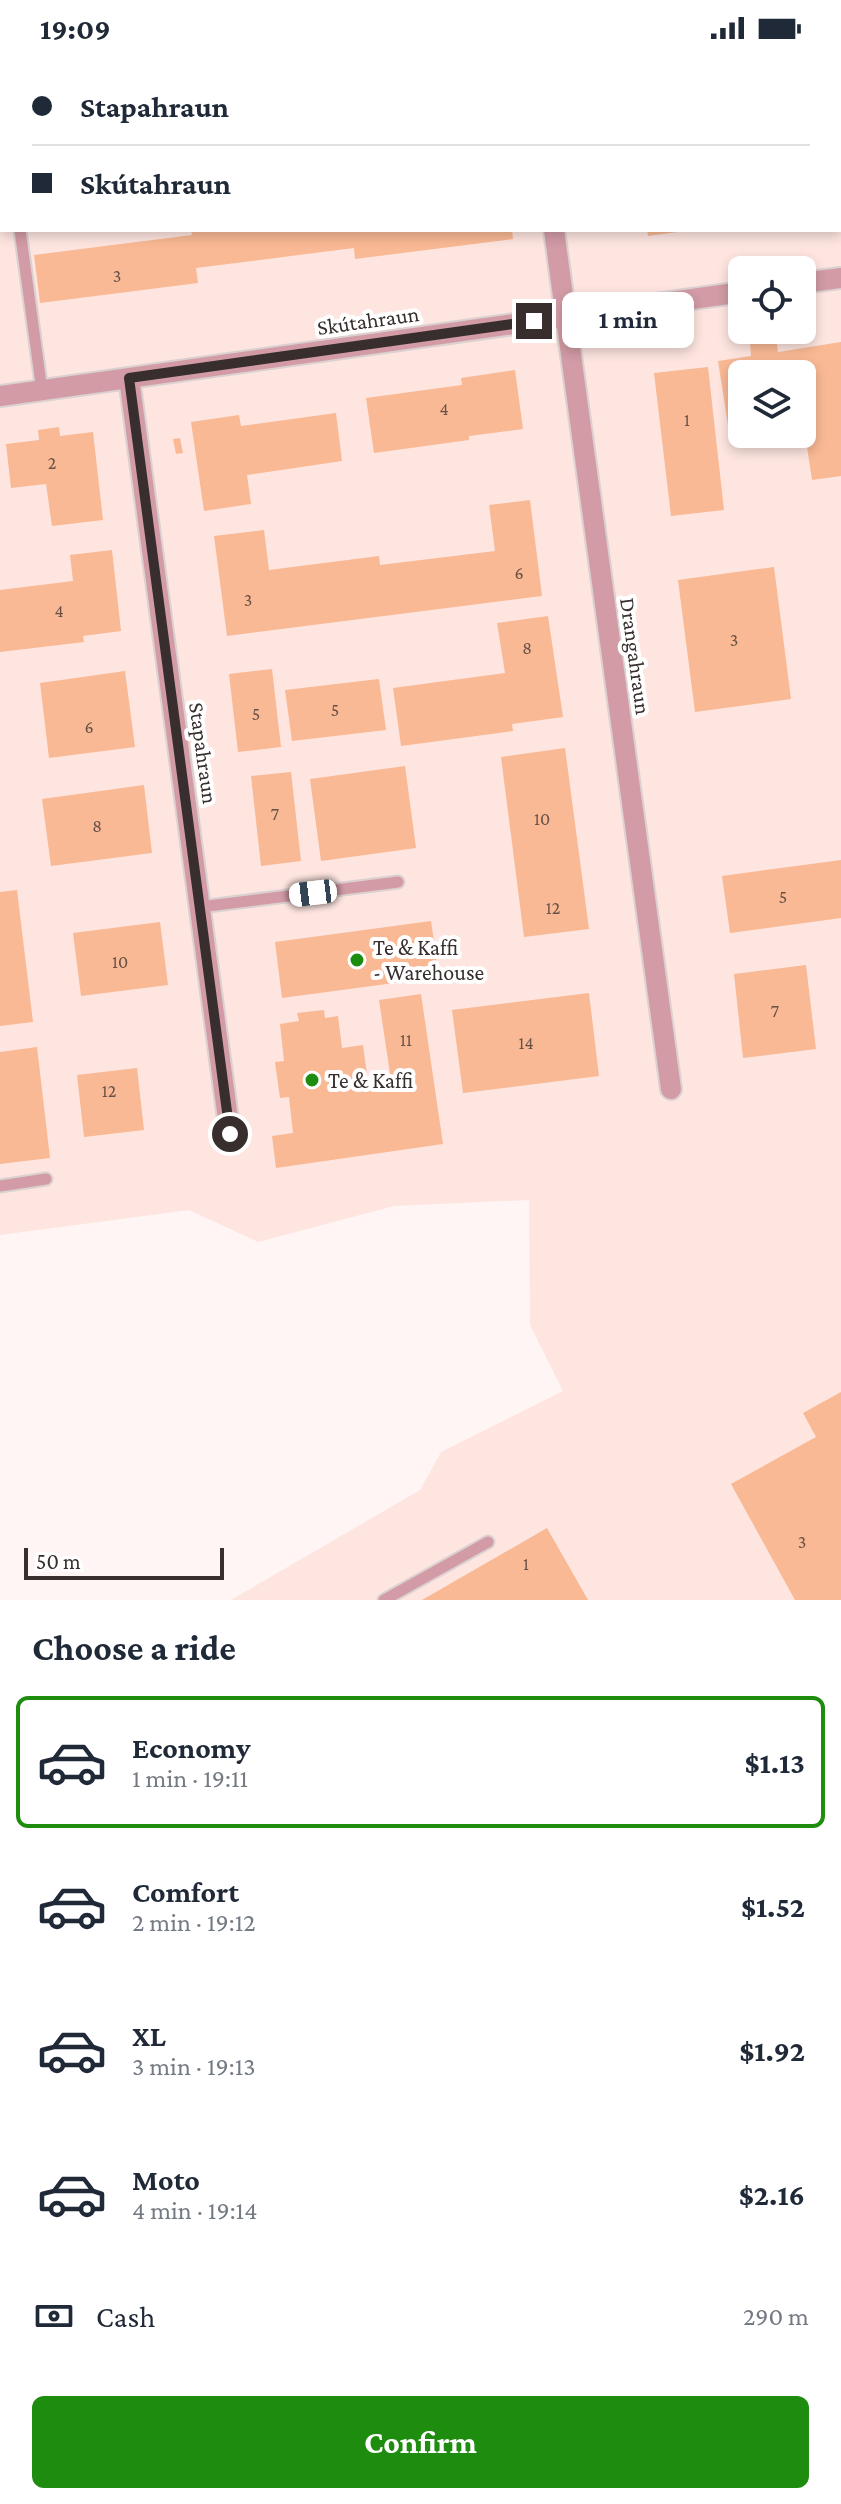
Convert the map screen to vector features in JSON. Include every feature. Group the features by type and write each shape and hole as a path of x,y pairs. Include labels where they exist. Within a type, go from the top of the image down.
{"street":[{"name":"Drangahraun","path":"554,232 671,1089"},
{"path":"816,281 841,278"},
{"name":"Skútahraun","path":"0,396 728,294"},
{"name":"Stapahraun","path":"129,378 230,1134"}],"lane":[{"path":"20,232 42,391"},
{"path":"200,907 398,882"},
{"path":"0,1186 46,1179"},
{"path":"384,1600 488,1542"}],"shaded area":[{"path":"0,232 841,232 841,1600 231,1600 420,1490 441,1452 563,1391 530,1325 529,1200 394,1206 258,1242 189,1210 0,1235"}],"building":[{"path":"191,232 512,232 513,239 355,259 354,248 196,268 198,283 40,303 34,255 192,235"},
{"path":"647,232 677,232 648,236"},
{"path":"841,342 841,476 812,480 807,448 816,448 816,360 728,360 728,425 718,361 751,356 750,344 777,344 778,352"},
{"path":"708,367 724,510 671,516 654,373"},
{"path":"515,370 523,429 374,453 366,398 462,385 461,378"},
{"path":"336,413 342,461 247,475 251,504 204,511 191,422 239,415 241,426"},
{"path":"59,427 60,436 93,432 103,520 52,526 46,484 11,488 6,444 39,440 38,430"},
{"path":"180,438 183,453 176,454 173,439"},
{"path":"530,500 542,596 227,636 214,536 264,530 269,570 379,556 380,565 495,551 489,505"},
{"path":"112,550 121,631 83,636 84,642 0,652 0,590 73,581 70,555"},
{"path":"774,567 791,699 695,712 678,580"},
{"path":"548,616 563,717 512,724 513,731 401,746 393,688 505,673 497,623"},
{"path":"272,669 281,747 238,752 229,674"},
{"path":"125,671 135,747 49,758 40,683"},
{"path":"379,679 386,730 292,741 285,690"},
{"path":"565,748 589,929 524,937 501,757"},
{"path":"405,766 416,848 321,861 310,779"},
{"path":"291,772 301,861 261,866 251,776"},
{"path":"144,785 152,853 51,866 42,799"},
{"path":"841,860 841,918 730,933 722,876"},
{"path":"17,890 33,1022 0,1026 0,892"},
{"name":"Te & Kaffi - Warehouse","path":"431,921 439,977 282,998 275,942"},
{"path":"160,922 168,985 81,996 73,933"},
{"path":"806,965 816,1049 743,1058 734,974"},
{"path":"589,993 599,1076 463,1093 452,1010"},
{"path":"421,994 443,1144 276,1168 272,1136 293,1133 289,1097 280,1098 275,1062 284,1061 280,1024 299,1021 297,1013 324,1010 325,1018 338,1016 342,1048 363,1045 369,1090 392,1087 379,1000"},
{"path":"37,1047 50,1158 0,1164 0,1052"},
{"path":"137,1068 144,1130 84,1137 77,1075"},
{"path":"841,1392 841,1600 795,1600 731,1484 816,1437 803,1413"},
{"path":"547,1528 588,1600 422,1600"}],"place":[{"name":"Te & Kaffi - Warehouse","path":"357,960"},
{"name":"Te & Kaffi","path":"312,1080"}],"route":[{"path":"230,1134 129,378 534,321"}]}
